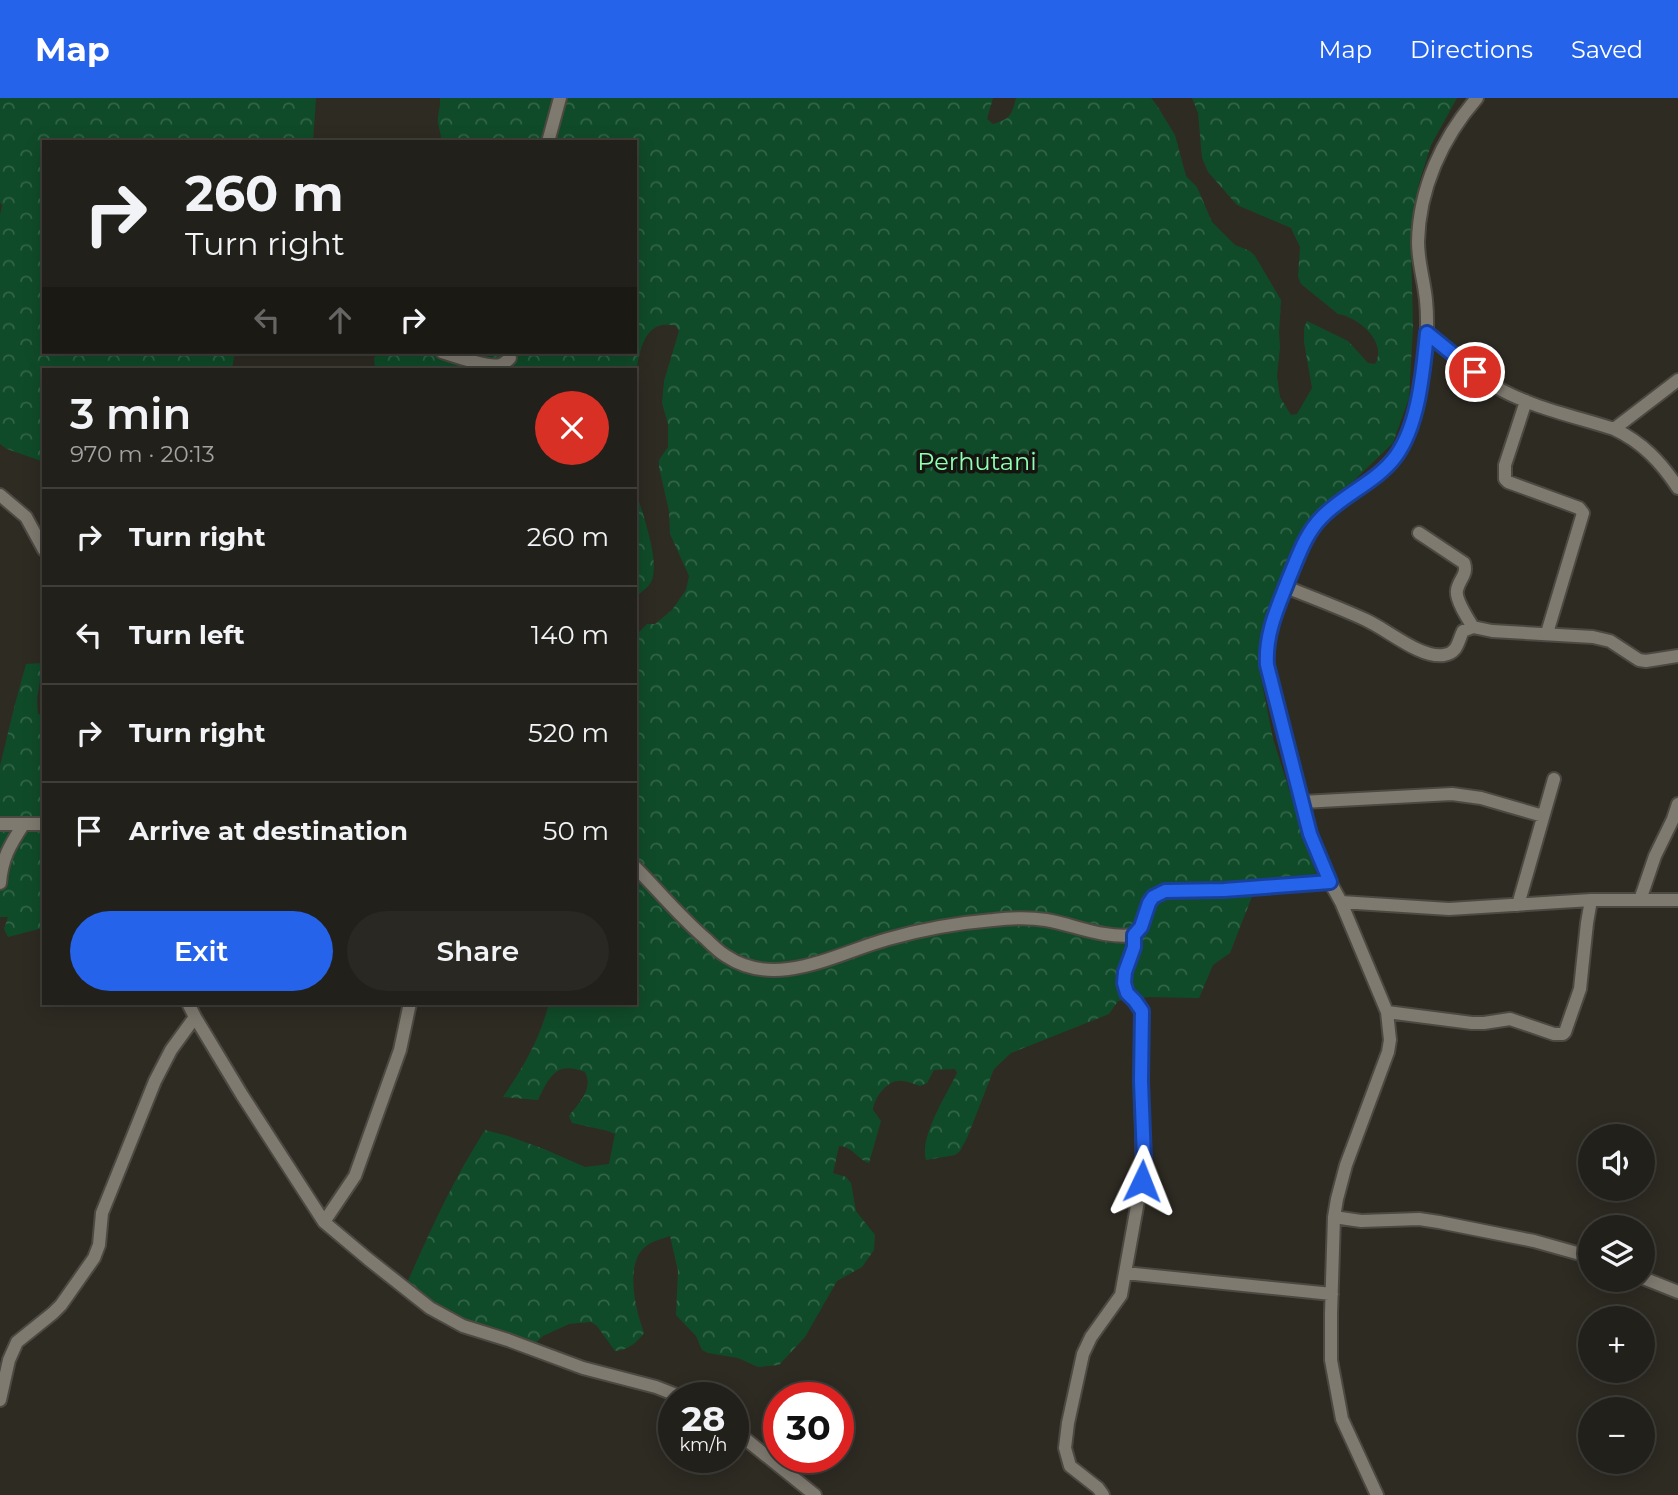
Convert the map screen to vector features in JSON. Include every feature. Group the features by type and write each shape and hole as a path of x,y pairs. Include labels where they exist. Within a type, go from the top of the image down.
{"street":[{"path":"549,140 560,98"},
{"path":"1377,1495 1342,1419 1331,1360 1332,1294 1334,1217 1340,1186 1388,1052 1390,1040 1387,1012 1310,834 1266,653 1274,615 1308,533 1331,509 1385,469 1402,446 1413,417 1419,390 1427,333 1427,301 1418,242 1425,198 1432,172 1444,145 1477,98"},
{"path":"1427,333 1491,383 1526,401 1614,429 1641,444 1678,488"},
{"path":"448,354 494,366 510,360"},
{"path":"1614,429 1678,380"},
{"path":"1526,401 1505,465 1505,479 1579,508 1583,513 1547,633"},
{"path":"0,495 26,517 42,546"},
{"path":"1419,533 1464,564 1466,572 1457,595 1473,627"},
{"path":"1286,587 1368,621 1407,645 1436,655 1454,651 1463,631 1473,627 1492,631 1602,638 1639,660 1646,661 1678,656"},
{"path":"1518,905 1554,779"},
{"path":"1302,802 1452,794 1481,798 1543,817"},
{"path":"1640,900 1655,856 1678,804"},
{"path":"0,824 42,824"},
{"path":"0,883 5,856 23,825"},
{"path":"637,869 681,916 724,955 744,965 787,970 801,968 886,939 928,929 991,920 1044,919 1091,931 1128,936 1134,935 1141,927 1153,897 1165,891 1224,890 1330,882"},
{"path":"1341,901 1449,909 1591,900 1678,900"},
{"path":"1387,1012 1472,1023 1510,1019 1554,1034 1563,1034 1578,995 1591,900"},
{"path":"1103,1495 1070,1466 1065,1448 1083,1354 1091,1337 1121,1296 1144,1166 1142,1011 1127,993 1124,983 1134,947 1134,935"},
{"path":"189,1005 242,1095 324,1222 430,1308 463,1326 583,1368 658,1388"},
{"path":"324,1222 355,1175 400,1050 410,1005"},
{"path":"0,1400 9,1360 17,1342 53,1313 93,1258 99,1245 102,1213 155,1081 171,1050 195,1017"},
{"path":"1334,1217 1361,1221 1419,1219 1534,1241 1578,1253"},
{"path":"1125,1273 1332,1294"},
{"path":"1655,1283 1678,1292"},
{"path":"749,1442 815,1495"}],"green space":[{"path":"0,98 316,98 313,140 42,140 42,354 235,354 232,368 42,368 42,461 0,444"},
{"name":"Perhutani","path":"440,98 993,98 987,119 993,124 1010,115 1016,98 1151,98 1175,135 1186,176 1197,187 1212,222 1235,245 1255,256 1281,300 1277,376 1280,397 1291,415 1297,414 1312,388 1304,342 1307,321 1348,341 1368,363 1375,364 1378,347 1362,325 1338,314 1301,284 1298,277 1300,247 1291,228 1237,205 1208,172 1202,158 1198,113 1192,98 1457,98 1431,145 1419,183 1411,249 1413,326 1409,398 1393,443 1301,536 1270,604 1259,668 1273,739 1318,880 1258,881 1230,953 1213,965 1199,998 1150,997 1118,1001 1109,1014 1011,1053 994,1069 967,1138 955,1155 926,1160 925,1151 930,1128 957,1073 955,1069 934,1070 927,1083 920,1086 901,1081 893,1082 885,1088 878,1096 873,1110 881,1121 869,1163 847,1148 839,1146 833,1173 846,1177 851,1183 856,1211 875,1235 874,1250 862,1267 837,1281 805,1337 779,1365 758,1367 738,1358 702,1350 696,1336 676,1315 678,1271 670,1236 650,1243 639,1255 633,1276 638,1313 644,1333 638,1340 619,1351 615,1351 591,1322 569,1324 543,1336 531,1347 472,1327 407,1283 453,1186 485,1130 544,1149 585,1167 609,1164 615,1134 572,1123 569,1116 587,1090 585,1072 567,1068 555,1073 538,1100 503,1097 530,1052 548,1005 637,1005 637,634 647,624 655,624 672,610 686,590 689,576 670,534 669,511 659,467 659,460 668,447 668,424 662,403 664,381 679,331 675,325 658,326 647,335 637,368 375,368 374,358 377,354 637,354 637,140 441,140 438,120"},
{"path":"637,494 653,556 653,576 647,588 637,596"},
{"path":"42,663 37,699 38,714 42,715 42,928 8,937 4,929 8,917 0,917 0,766 26,664"}],"route":[{"path":"1142,1181 1142,1011 1127,993 1124,983 1134,947 1134,935 1141,927 1153,897 1165,891 1224,890 1330,882 1310,834 1267,665 1266,653 1274,615 1308,533 1322,516 1385,469 1407,437 1419,390 1427,333 1475,372"}]}
